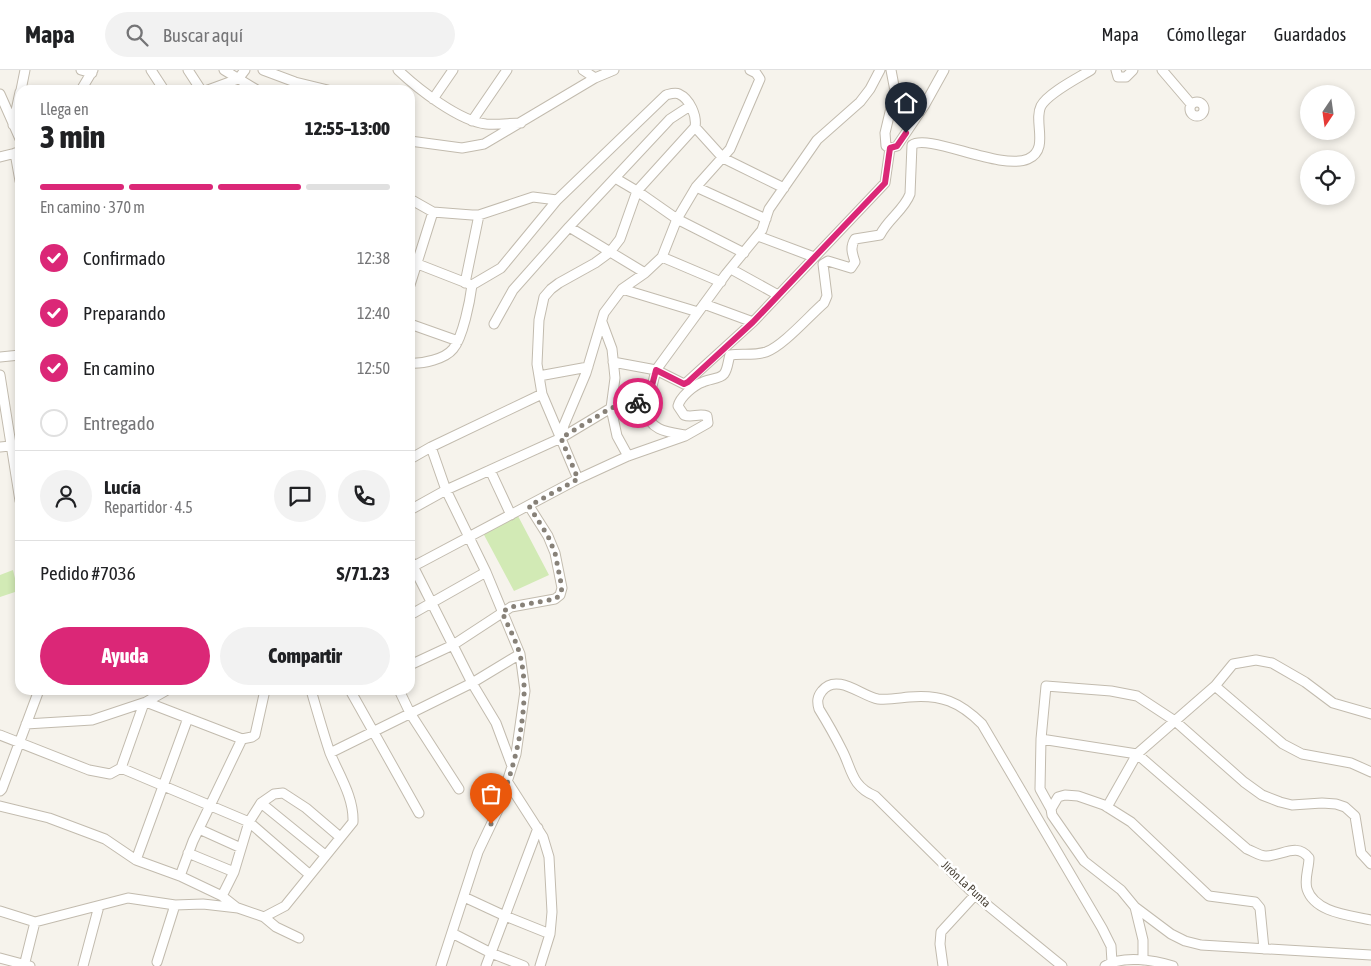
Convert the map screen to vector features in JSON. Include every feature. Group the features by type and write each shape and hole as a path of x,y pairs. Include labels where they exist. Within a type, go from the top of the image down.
{"street":[{"path":"21,85 25,70"},
{"path":"81,70 93,72 85,85"},
{"path":"151,70 161,85"},
{"path":"188,70 198,85"},
{"path":"224,70 248,85"},
{"path":"222,85 238,79 245,70"},
{"path":"263,70 307,85"},
{"path":"399,70 433,99 472,120 487,124 522,122"},
{"path":"433,99 453,70"},
{"path":"472,120 507,70"},
{"path":"582,70 595,78"},
{"path":"415,142 462,148 484,144 595,78 614,70"},
{"path":"561,438 564,425 588,367 604,313 622,289 645,273 662,257 677,219 696,187 730,149 760,79 756,73 750,70"},
{"path":"685,436 656,428 649,422 646,411 656,370 720,282 758,236 769,209 817,140 860,102 870,89 880,70"},
{"path":"890,148 886,146 885,133 895,91 891,70"},
{"path":"890,148 897,146 924,106 944,70"},
{"path":"415,562 529,506 578,479 628,456 685,436 708,423 707,416 702,414 684,415 678,406 679,401 702,382 722,376 725,373 730,355 752,355 766,352 777,346 826,300 823,264 825,261 851,268 854,262 852,244 855,239 880,235 884,226 907,201 910,194 912,145 918,142 936,145 1007,162 1028,159 1037,151 1041,143 1039,119 1042,106 1057,90 1091,70"},
{"path":"1116,70 1118,77 1126,77 1133,70"},
{"path":"1162,70 1191,104"},
{"path":"0,94 15,129"},
{"path":"415,264 468,284 501,268 557,200 666,95 680,95 690,106 696,120 695,127 638,191 620,239 610,252 595,264 559,282 550,289 544,298 539,320 538,364 542,394 578,479"},
{"path":"494,324 513,290 569,227 670,119 690,106"},
{"path":"13,125 15,115"},
{"path":"695,127 723,158 784,188"},
{"path":"613,362 656,370 684,384 688,382 753,322 885,183 890,148"},
{"path":"0,157 15,153"},
{"path":"615,178 638,191 677,219 744,253"},
{"path":"696,187 766,219"},
{"path":"415,202 433,212 479,215 533,197 557,200"},
{"path":"415,258 433,212"},
{"path":"415,364 446,355 458,341 470,299 468,284 479,215"},
{"path":"569,227 645,273"},
{"path":"758,236 814,257"},
{"path":"662,257 720,282"},
{"path":"731,269 778,295"},
{"path":"622,289 753,322"},
{"path":"602,322 612,349 615,378 611,408 617,436 628,456"},
{"path":"415,326 458,341"},
{"path":"0,357 15,356"},
{"path":"539,376 588,367"},
{"path":"0,375 15,442"},
{"path":"415,456 542,394"},
{"path":"415,507 446,490 561,438 611,408 648,401"},
{"path":"0,447 15,446"},
{"path":"431,447 446,490 486,572 520,654 525,691 516,754 498,810 478,852 441,966"},
{"path":"490,470 511,515"},
{"path":"415,663 453,645 511,607 555,599 560,595 562,588 555,553 548,536 529,506"},
{"path":"415,569 472,683 496,723 512,766"},
{"path":"415,612 486,572"},
{"path":"330,753 472,683 520,654"},
{"path":"1107,807 1137,754 1215,686 1233,664 1256,660 1272,663 1305,682 1333,703 1371,714"},
{"name":"Jirón La Punta","path":"1062,966 975,895 875,796 857,783 850,772 844,753 819,708 818,696 823,688 832,684 848,685 875,699 885,700 926,696 938,697 970,712 982,724 1102,928 1111,946 1109,964"},
{"path":"1371,864 1361,852 1355,816 1345,807 1322,803 1292,805 1262,795 1244,782 1175,721 1136,696 1111,691 1046,686 1041,739 1040,789 1051,809 1052,815 1084,861 1121,890 1135,907 1171,934 1185,941 1201,945 1371,956"},
{"path":"1215,686 1283,744 1302,754 1351,763 1371,772"},
{"path":"0,791 37,695"},
{"path":"26,724 92,720 145,702 158,695"},
{"path":"145,702 242,739 255,735 264,695"},
{"path":"264,917 285,906 353,822 350,800 330,753 313,695"},
{"path":"354,695 419,813"},
{"path":"401,695 410,713 459,789"},
{"path":"0,735 89,770 110,774 121,768 145,702"},
{"path":"136,860 188,718"},
{"path":"180,876 188,853 242,739"},
{"path":"1041,739 1137,754 1247,848 1267,856 1298,850 1304,852 1309,858 1306,875 1307,889 1318,905 1326,909 1371,920"},
{"path":"121,768 249,822 310,874"},
{"path":"507,781 543,837 549,857 552,912 550,934 540,966"},
{"path":"222,896 234,872 249,822 261,804 274,794 283,793 306,808 340,836"},
{"path":"1051,809 1058,797 1066,795 1078,796 1107,807 1131,822 1209,896 1255,902 1260,908 1264,949"},
{"path":"261,804 325,855"},
{"path":"2,808 50,818 105,839 136,860 180,876 222,896 238,908"},
{"path":"486,966 538,828"},
{"path":"199,829 241,848"},
{"path":"188,853 234,872"},
{"path":"944,966 940,944 942,932 975,895"},
{"path":"464,897 550,934"},
{"path":"0,911 35,922 128,898 175,905 203,904 238,908 264,917 276,927 299,938"},
{"path":"157,962 175,905"},
{"path":"83,966 99,906"},
{"path":"1135,907 1143,940 1143,960"},
{"path":"0,958 26,966 35,922"},
{"path":"452,933 491,953 524,966"},
{"path":"1109,964 1156,960 1173,966"}],"green space":[{"path":"518,516 549,575 514,591 483,533"},
{"path":"13,570 15,592 0,597 0,575"}],"way so far":[{"path":"491,824 498,810 516,754 525,691 520,654 502,612 511,607 555,599 560,595 562,588 555,553 548,536 529,506 578,479 561,438 611,408 638,403"}],"route":[{"path":"638,403 648,401 656,370 684,384 753,322 885,183 890,148 897,146 906,133"}]}
